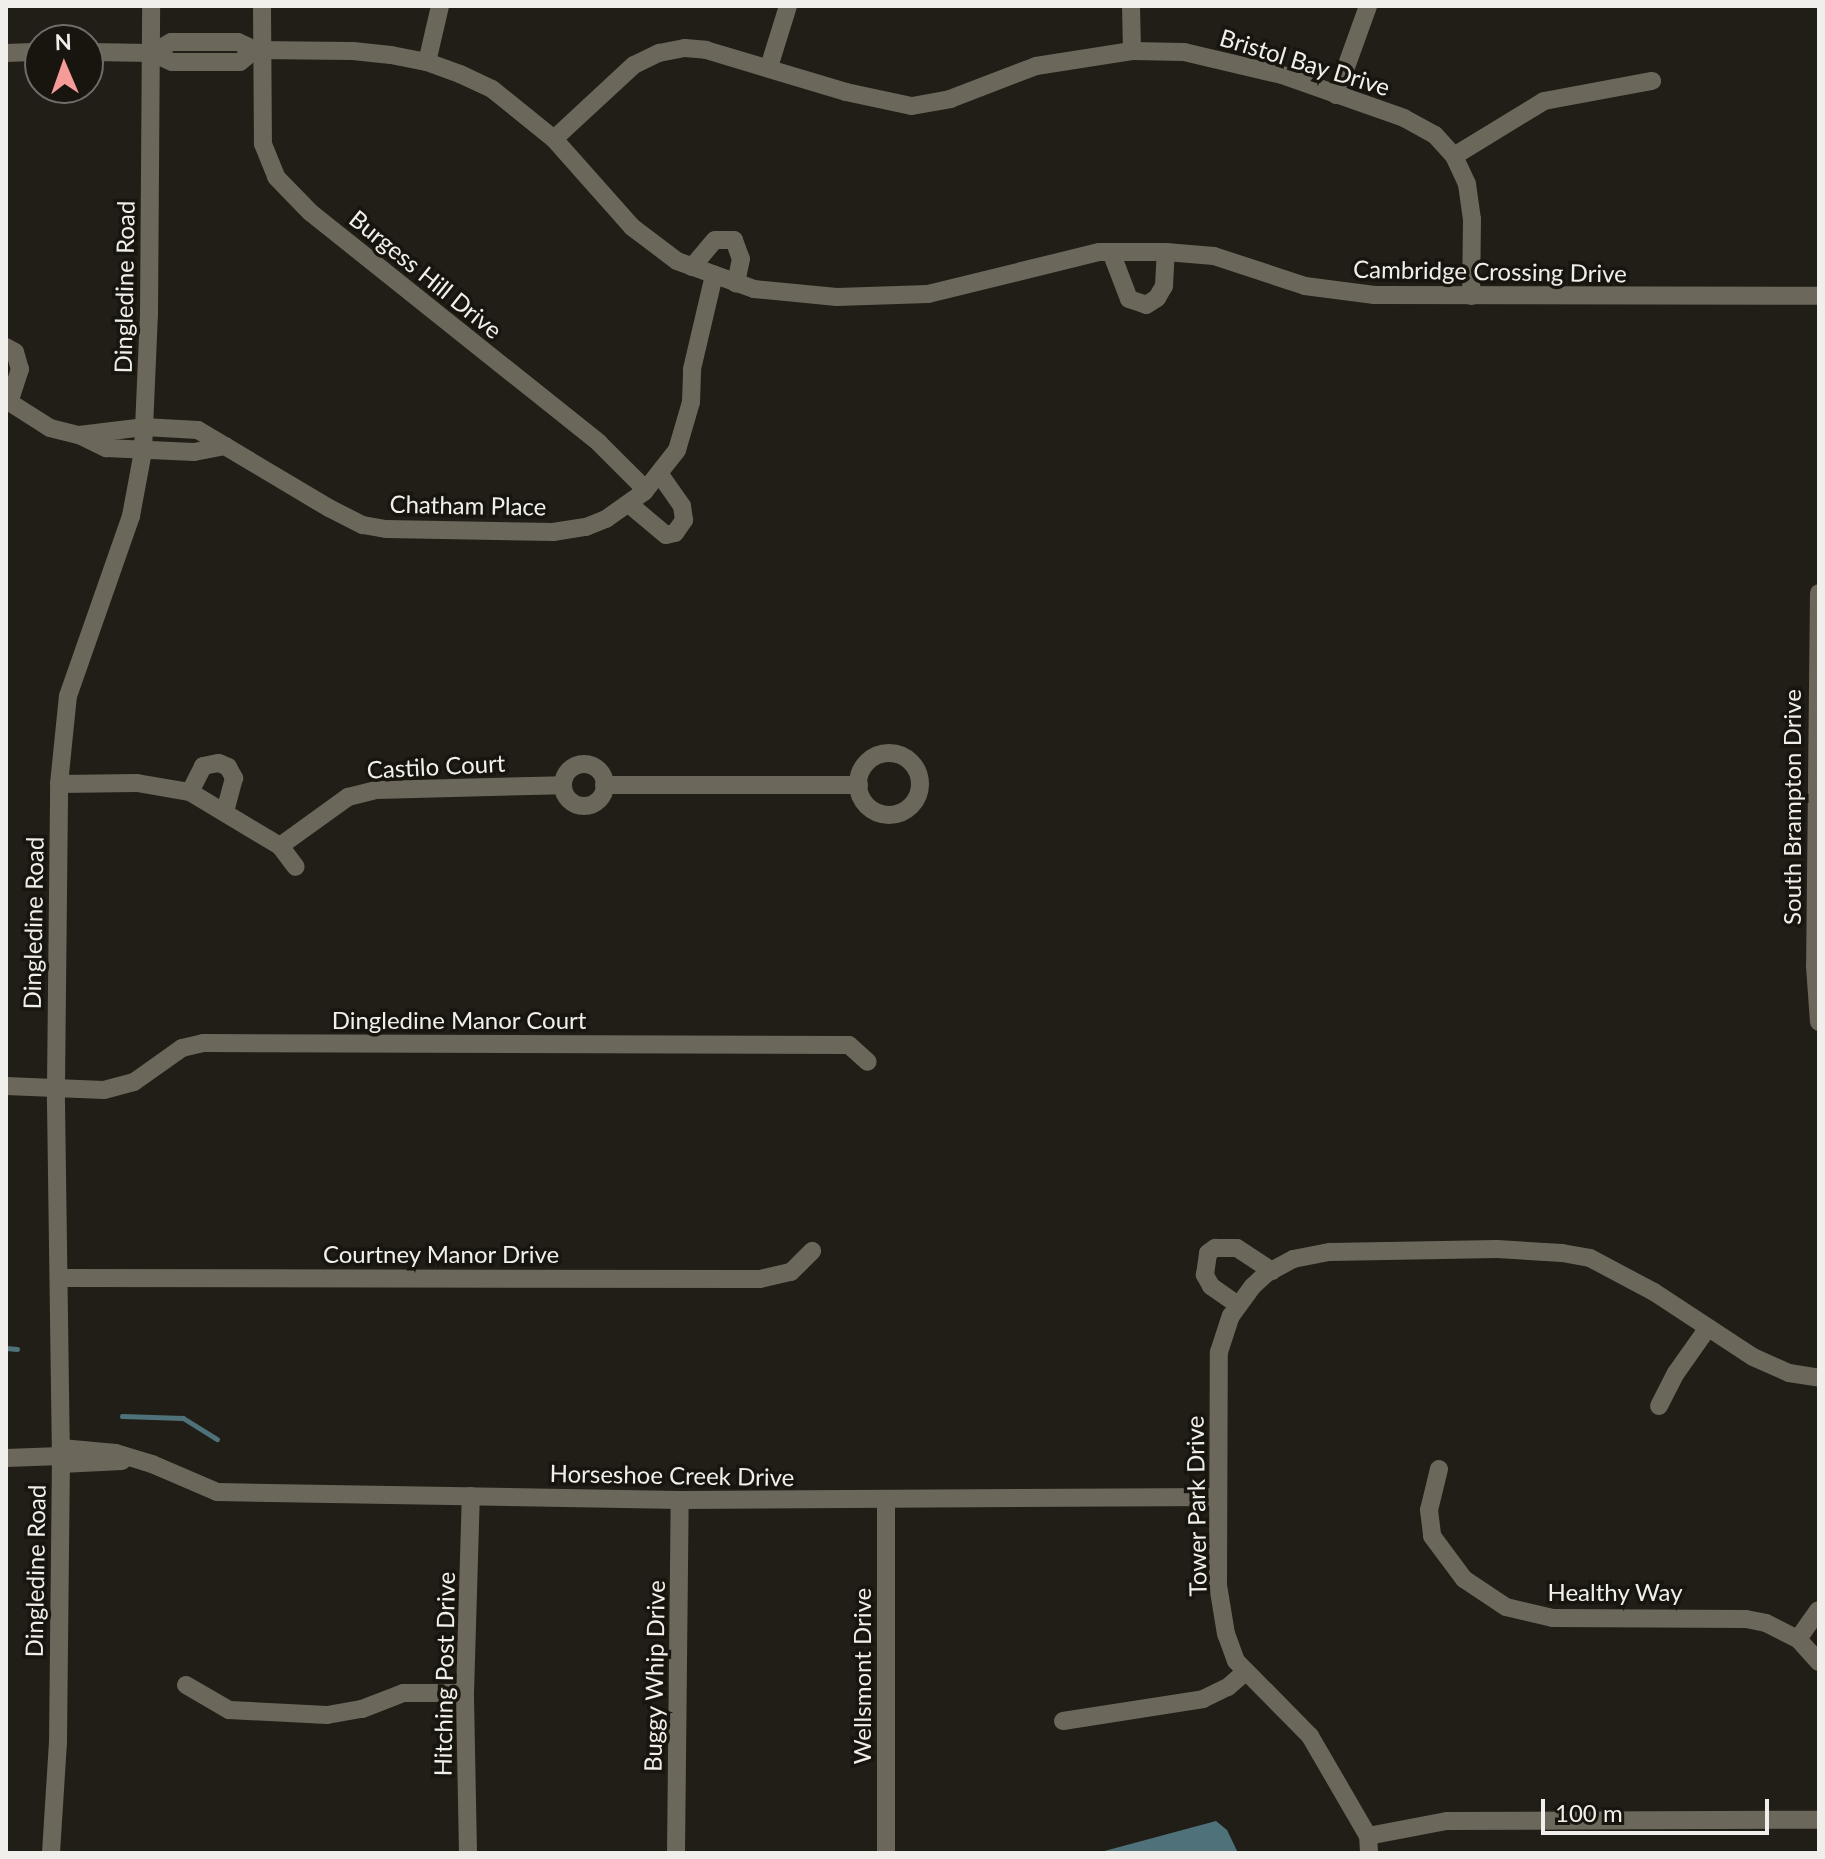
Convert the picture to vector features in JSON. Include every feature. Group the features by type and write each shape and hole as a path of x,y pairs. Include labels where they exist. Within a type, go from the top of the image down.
{"street":[{"name":"Dingledine Road","path":"51,1853 58,1742 61,1456 56,1085 59,784 68,696 131,516 143,451 151,6"},
{"name":"Burgess Hill Drive","path":"262,6 259,50 263,144 276,177 310,212 599,443 646,490"},
{"path":"427,62 440,6"},
{"path":"769,67 788,6"},
{"path":"1131,6 1132,51"},
{"path":"1336,95 1368,6"},
{"name":"Bristol Bay Drive","path":"554,139 634,65 659,53 685,48 706,50 846,92 912,106 950,99 1036,66 1132,51 1184,52 1225,59 1414,123 1435,135 1454,156 1467,184 1471,296"},
{"name":"Cambridge Crossing Drive","path":"104,52 152,53 172,62 240,62 259,50 353,51 427,62 492,89 554,139 632,227 677,261 754,289 837,297 928,294 1111,252 1166,252 1214,256 1336,293 1819,296"},
{"path":"1454,156 1544,101 1652,81"},
{"path":"692,267 715,240 734,240 741,259 736,283"},
{"path":"1111,252 1129,299 1146,305 1157,298 1164,286 1166,252"},
{"name":"Chatham Place","path":"79,435 144,427 198,430 363,525 386,529 553,532 586,527 629,504 646,490 677,450 691,402 692,369 714,275"},
{"path":"6,347 15,352 20,369 7,401 50,428 79,435 106,448 194,452 225,446"},
{"path":"629,504 658,530 666,535 675,533 684,520 682,506 660,475"},
{"name":"South Brampton Drive","path":"1819,593 1815,966 1819,1022"},
{"path":"190,792 203,766 219,763 228,767 234,778 225,811"},
{"path":"586,764 598,769 604,785 598,800 585,805 572,802 563,785 568,771 586,764"},
{"path":"59,784 137,783 190,792 280,846 296,867"},
{"name":"Castilo Court","path":"280,846 348,797 377,790 563,785"},
{"path":"604,785 859,785"},
{"name":"Dingledine Manor Court","path":"6,1086 56,1085 104,1090 134,1082 182,1048 203,1043 849,1045 868,1062"},
{"path":"1238,1305 1211,1286 1205,1275 1208,1253 1215,1248 1237,1248 1272,1271"},
{"name":"Tower Park Drive","path":"1369,1844 1310,1736 1236,1661 1224,1622 1218,1585 1219,1352 1238,1305 1272,1271 1293,1259 1330,1252 1497,1249 1562,1253 1603,1265 1654,1292 1707,1329 1789,1373 1819,1378"},
{"name":"Courtney Manor Drive","path":"60,1278 760,1279 791,1272 812,1251"},
{"path":"1659,1406 1676,1373 1707,1329"},
{"name":"Horseshoe Creek Drive","path":"6,1458 116,1453 152,1464 217,1492 680,1500 1217,1497"},
{"name":"Healthy Way","path":"1439,1469 1429,1510 1432,1536 1464,1579 1506,1607 1553,1618 1746,1619 1766,1623 1798,1639 1819,1662"},
{"name":"Hitching Post Drive","path":"468,1853 465,1693 471,1496"},
{"name":"Buggy Whip Drive","path":"676,1853 680,1500"},
{"name":"Wellsmont Drive","path":"886,1500 886,1853"},
{"path":"1798,1639 1818,1610"},
{"path":"1063,1721 1203,1699 1228,1687 1245,1672"},
{"path":"186,1685 229,1710 327,1715 362,1709 403,1693 465,1693"},
{"path":"1369,1844 1447,1821 1819,1820"}],"water":[{"path":"1216,1821 1227,1830 1238,1853 1097,1853"}],"waterway":[{"path":"6,1348 17,1349"},
{"path":"122,1416 183,1418 217,1439"}]}
